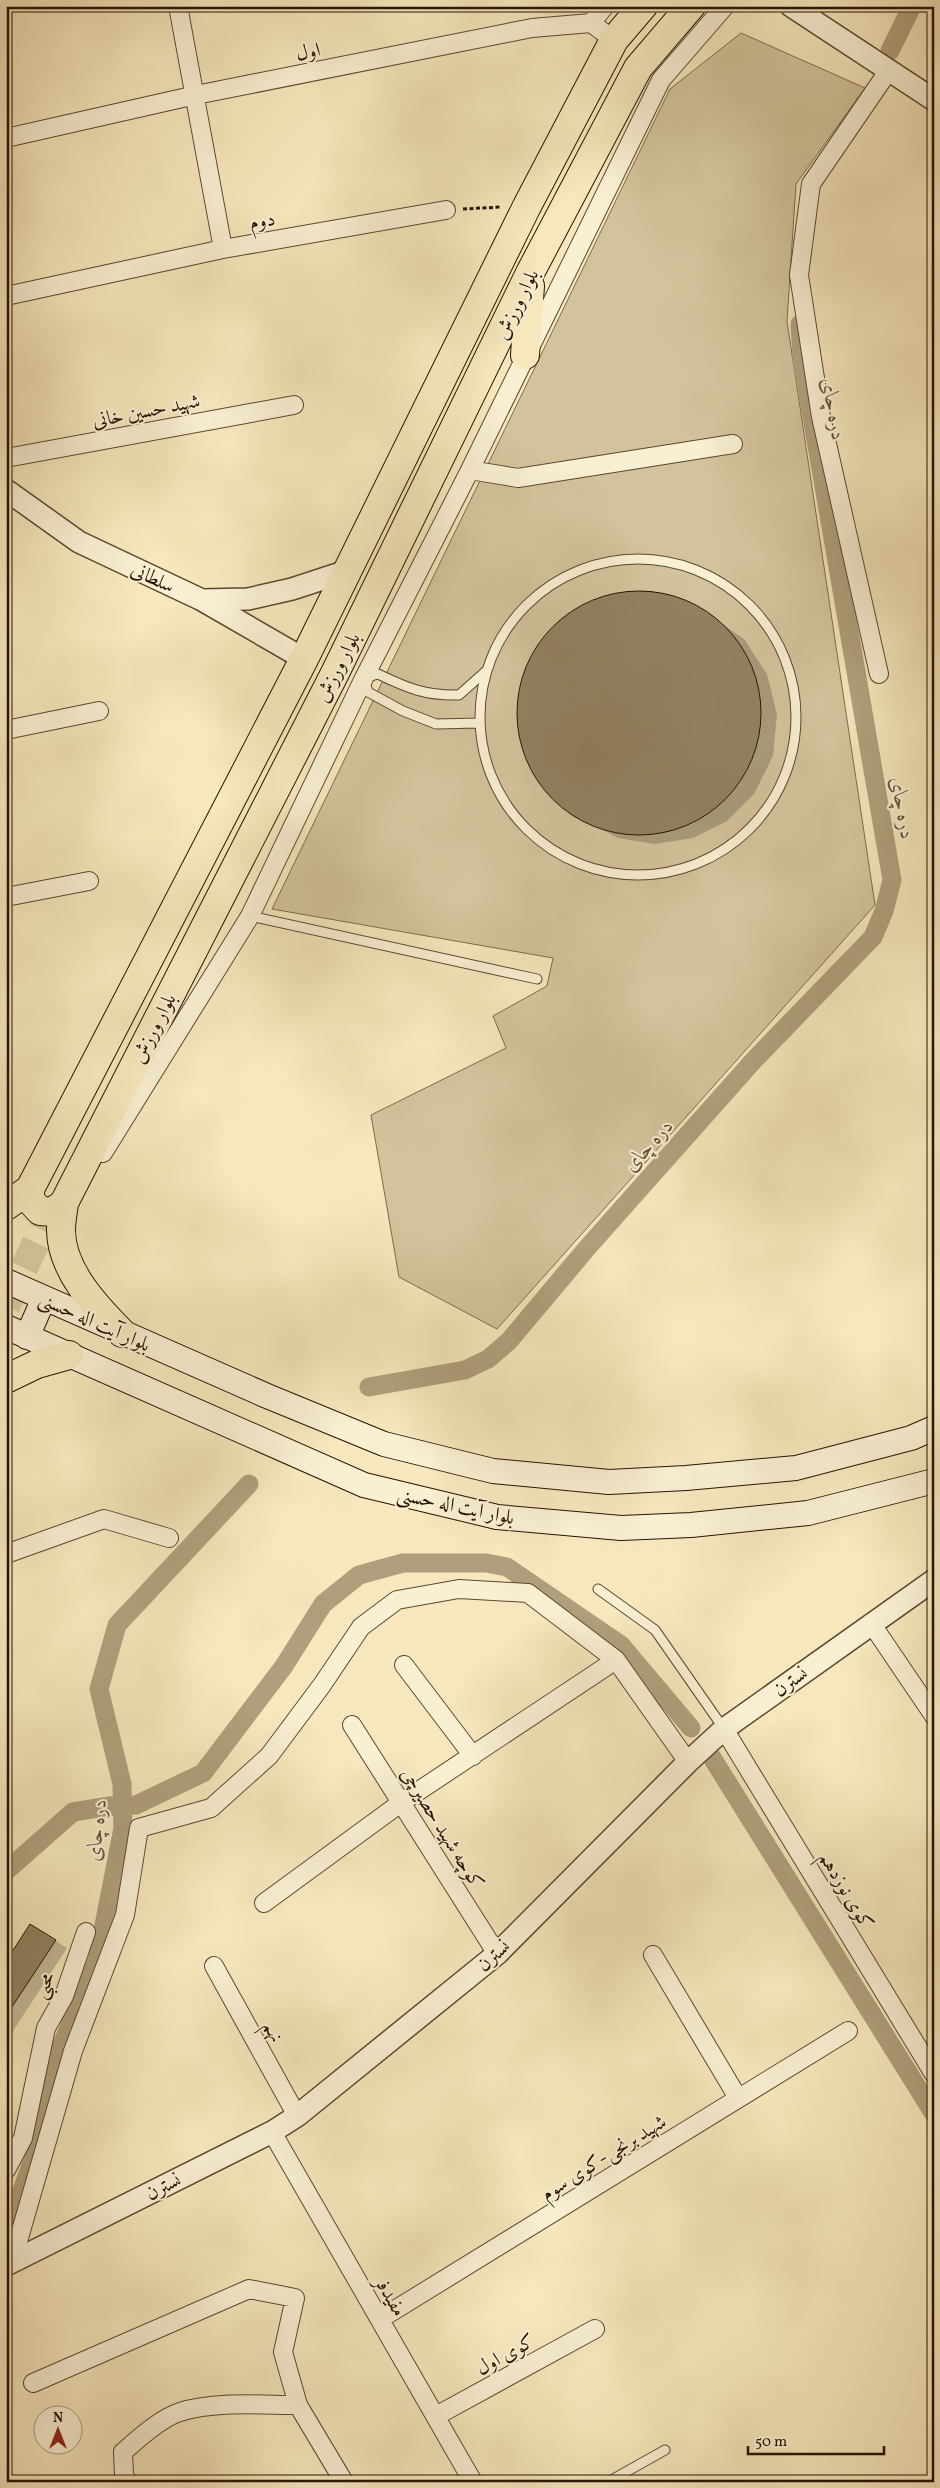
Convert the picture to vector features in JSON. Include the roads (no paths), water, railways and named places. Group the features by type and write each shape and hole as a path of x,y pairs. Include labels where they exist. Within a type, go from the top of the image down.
{"main road":[{"name":"بلوار ورزش","path":"6,1206 30,1189 304,659 527,206 614,40 643,6"},
{"name":"بلوار ورزش","path":"122,1333 95,1306 80,1284 68,1259 61,1231 64,1203 335,672 530,273 638,68 691,6"},
{"path":"525,355 530,273"},
{"path":"30,1189 30,1200 40,1212 48,1213 56,1210 64,1203"},
{"name":"بلوار آیت اله حسنی","path":"7,1282 384,1444 493,1471 610,1482 686,1478 796,1468 911,1438 934,1428"},
{"path":"17,1332 44,1298"},
{"name":"بلوار آیت اله حسنی","path":"17,1332 364,1485 497,1517 621,1528 691,1525 808,1513 934,1481"},
{"path":"6,1378 38,1364 68,1355"}],"street":[{"path":"178,6 223,249"},
{"path":"605,6 591,22 614,40"},
{"path":"82,1165 98,1160 250,916 364,678 470,470 661,80 725,6"},
{"path":"791,6 934,100"},
{"name":"اول","path":"6,138 196,95 532,28 591,22"},
{"path":"879,674 822,417 799,275 811,184 889,70"},
{"name":"دوم","path":"6,296 223,249 446,210"},
{"name":"شهید حسین خانی","path":"6,458 294,404"},
{"path":"470,470 518,478 733,444"},
{"name":"سلطانی","path":"6,490 79,542 202,600 304,659"},
{"path":"202,600 248,599 292,589 347,572"},
{"path":"335,672 364,678"},
{"path":"6,730 99,711"},
{"path":"6,897 89,881"},
{"path":"6,1554 104,1519 169,1538"},
{"name":"نسترن","path":"9,2264 272,2132 297,2116 497,1954 688,1762 724,1729 934,1580"},
{"path":"9,2264 73,2051 125,1915 139,1828 211,1808 218,1802 269,1756 322,1685 361,1627 397,1600 459,1589 528,1593 616,1660 688,1762"},
{"path":"871,1623 934,1716"},
{"path":"264,1903 402,1802 616,1660"},
{"path":"404,1665 473,1756"},
{"name":"کوچه شهید حصیرچی","path":"352,1725 497,1954"},
{"name":"کوی نوزدهم","path":"724,1729 934,2074"},
{"name":"محبی","path":"6,2170 23,2138 46,2028 64,1996 86,1932"},
{"path":"653,1955 738,2098"},
{"name":"نهم","path":"214,1966 297,2116"},
{"name":"شهید برنجی-کوی سوم","path":"380,2319 848,2030"},
{"name":"مفیدفر","path":"272,2132 436,2416 466,2478"},
{"path":"33,2384 249,2289 295,2298 283,2352 298,2405 344,2482"},
{"name":"کوی اول","path":"436,2416 594,2329"},
{"path":"128,2482 124,2475 124,2452 145,2433 179,2412 225,2406 298,2405"}],"lane":[{"path":"648,559 700,571 744,599 778,640 795,689 796,742 780,791 748,832 720,852 705,862 655,875 603,872 555,853 516,819 489,774 479,723 486,671 510,624 547,587 595,564 648,559"},
{"path":"479,723 436,724 403,711 368,692 364,678 378,674 414,691 440,696 459,695 486,671"},
{"path":"250,916 537,980"},
{"path":"598,1589 655,1630 724,1729"},
{"path":"608,2482 665,2450"}],"waterway":[{"name":"دره چای","path":"890,51 912,6"},
{"name":"دره چای","path":"369,1387 465,1370 488,1359 509,1341 587,1248 754,1060 873,937 884,911 892,880 802,359 800,324"},
{"name":"دره چای","path":"6,2220 16,2207 33,2160 56,2059 97,1961 123,1828 122,1784 99,1689 117,1625 249,1484"},
{"path":"6,1871 73,1812 110,1806 136,1805 203,1773 284,1666 323,1604 359,1575 403,1563 486,1563 507,1567 621,1645 691,1728"},
{"path":"711,1756 934,2114"}],"tunnel":[{"path":"6,1306 60,1192"}]}
